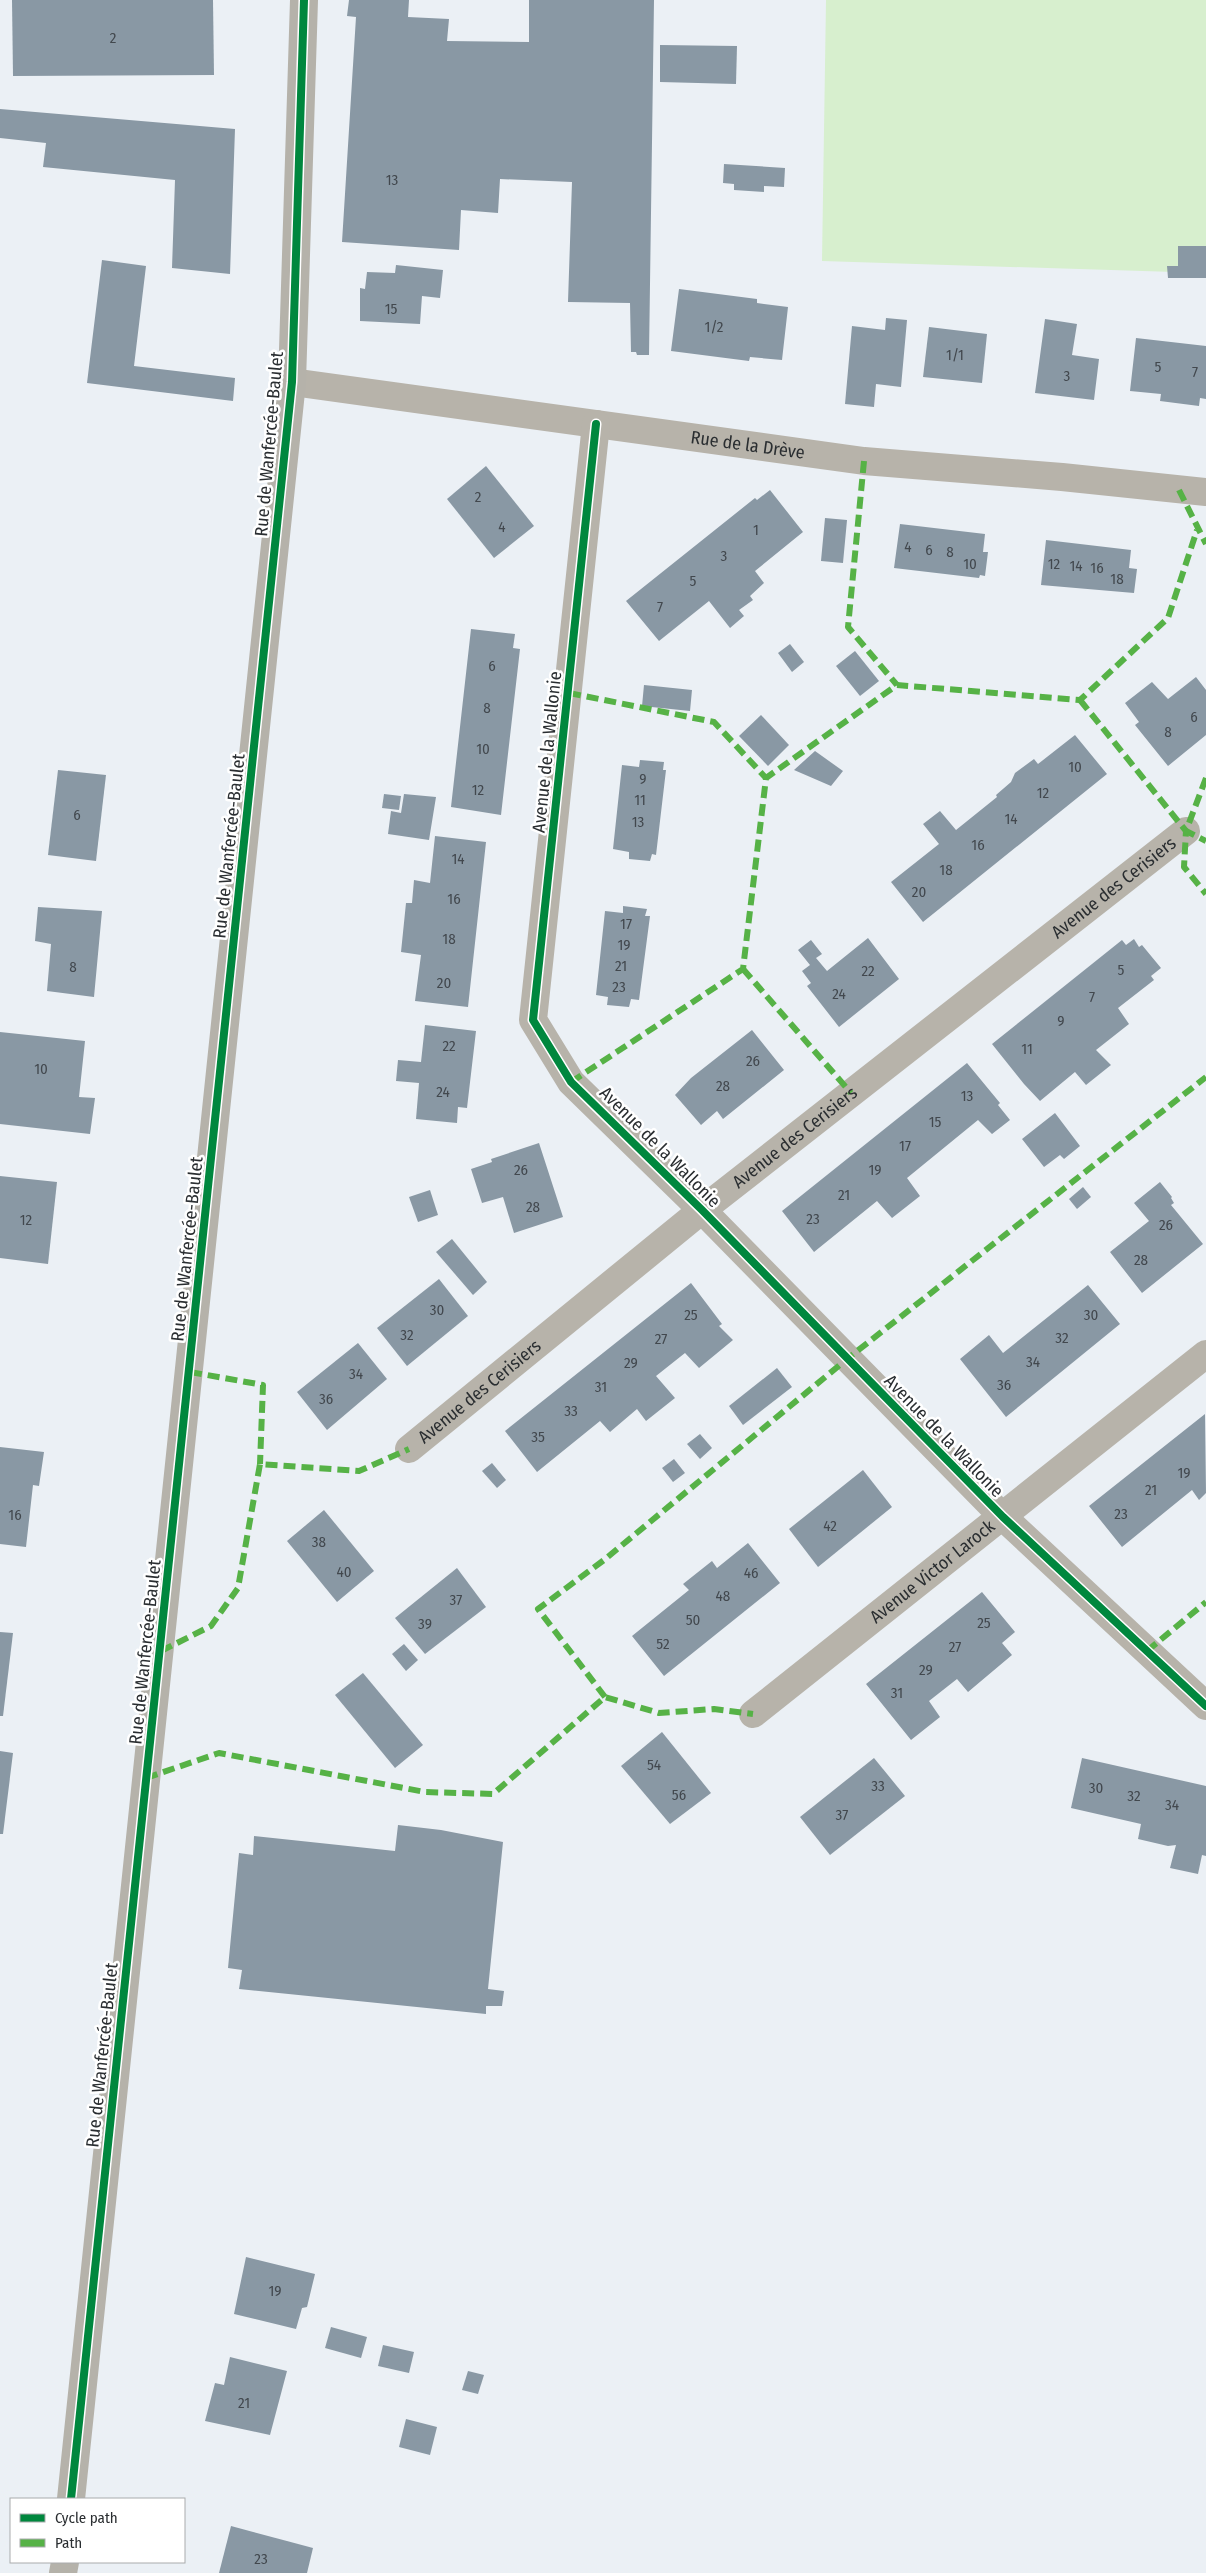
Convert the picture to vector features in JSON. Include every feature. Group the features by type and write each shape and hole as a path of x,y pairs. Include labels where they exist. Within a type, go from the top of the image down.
{"main road":[{"name":"Rue de Wanfercée-Baulet","path":"71,2498 292,382 304,0"}],"street":[{"name":"Rue de la Drève","path":"292,382 864,461 1062,477 1206,492"},
{"name":"Avenue de la Wallonie","path":"596,424 533,1020 571,1082 702,1210 1003,1518 1206,1706"},
{"name":"Avenue des Cerisiers","path":"410,1449 702,1210 1186,830"},
{"name":"Avenue Victor Larock","path":"753,1714 1003,1518 1206,1354"}],"green space":[{"path":"826,0 1206,0 1206,273 822,261"}],"building":[{"path":"12,0 213,0 214,75 13,76"},
{"path":"349,0 409,0 408,17 449,19 447,41 529,42 529,0 654,0 649,355 637,355 636,352 631,352 630,303 568,302 572,182 500,179 498,213 461,210 459,250 342,242 356,17 347,16"},
{"path":"660,45 737,46 736,84 660,82"},
{"path":"0,109 235,129 230,274 172,268 175,180 43,167 46,143 0,138"},
{"path":"724,164 785,168 784,187 764,186 764,192 734,190 734,184 723,183"},
{"path":"1178,246 1206,246 1206,278 1168,278 1167,266 1178,266"},
{"path":"102,260 146,266 134,366 235,378 233,401 87,383"},
{"path":"396,265 443,270 440,298 422,296 420,324 360,321 360,288 365,289 367,272 395,273"},
{"path":"679,289 757,299 757,303 788,307 782,360 750,357 749,361 671,351"},
{"path":"886,318 907,320 901,387 876,384 874,407 845,404 852,326 885,330"},
{"path":"1045,319 1077,324 1072,355 1099,359 1094,400 1035,393"},
{"path":"929,327 987,334 982,383 923,377"},
{"path":"1136,338 1206,346 1206,399 1200,398 1199,406 1160,401 1161,394 1130,391"},
{"path":"486,466 534,526 494,558 447,499"},
{"path":"770,490 803,532 755,571 764,583 750,596 753,600 739,610 744,616 730,628 709,601 659,641 626,601 755,498 757,500"},
{"path":"825,518 847,520 843,563 821,561"},
{"path":"900,524 985,534 983,552 988,552 985,576 980,575 979,578 894,568"},
{"path":"1046,540 1131,550 1129,568 1137,569 1134,593 1041,585"},
{"path":"471,629 515,634 513,648 520,649 501,815 451,807"},
{"path":"790,644 804,662 792,672 778,653"},
{"path":"855,651 879,681 860,696 836,666"},
{"path":"1196,677 1206,690 1206,735 1168,766 1135,725 1139,722 1125,703 1152,682 1168,699"},
{"path":"644,685 692,690 690,711 642,706"},
{"path":"761,715 789,745 768,766 739,736"},
{"path":"1075,735 1107,774 923,922 891,882 939,844 923,824 940,811 956,830 997,797 996,795 1011,782 1015,773 1034,759 1038,764"},
{"path":"815,751 843,771 831,786 794,770"},
{"path":"640,760 664,762 663,770 666,770 656,855 652,854 650,861 629,859 629,852 613,849 622,765 639,767"},
{"path":"58,770 106,775 96,861 48,855"},
{"path":"384,794 401,796 399,810 382,808"},
{"path":"404,794 436,797 429,840 388,834 391,811 401,813"},
{"path":"435,836 486,842 468,1007 415,1001 421,955 401,952 406,903 412,903 414,880 430,883"},
{"path":"623,906 647,909 645,916 650,916 639,1000 631,999 629,1007 607,1005 608,997 596,995 605,911 623,913"},
{"path":"38,907 102,911 94,997 47,991 51,944 35,941"},
{"path":"868,938 899,979 839,1027 807,986 811,983 802,971 810,965 798,950 811,940 822,954 816,958 827,971"},
{"path":"1134,939 1139,947 1142,945 1161,968 1151,976 1154,980 1118,1008 1129,1024 1096,1050 1111,1065 1086,1085 1075,1072 1040,1101 992,1044 1122,940 1126,945"},
{"path":"425,1025 476,1031 467,1108 458,1107 457,1123 416,1119 419,1083 396,1081 398,1060 421,1062"},
{"path":"752,1030 784,1070 723,1119 717,1111 701,1125 675,1095 691,1078"},
{"path":"0,1032 85,1041 79,1097 95,1098 90,1134 0,1124"},
{"path":"967,1063 1000,1103 998,1105 1010,1120 992,1134 978,1120 907,1178 920,1196 892,1218 877,1201 814,1252 782,1211"},
{"path":"1055,1113 1080,1146 1064,1159 1060,1155 1044,1167 1022,1139"},
{"path":"539,1143 563,1217 514,1233 503,1197 482,1203 471,1169 492,1162 491,1159"},
{"path":"0,1176 57,1182 48,1264 0,1258"},
{"path":"1160,1182 1172,1197 1174,1203 1171,1205 1203,1244 1142,1293 1110,1252 1149,1221 1134,1203"},
{"path":"1083,1187 1091,1197 1077,1209 1069,1199"},
{"path":"430,1190 438,1215 418,1222 409,1197"},
{"path":"452,1239 487,1282 473,1295 436,1252"},
{"path":"439,1279 468,1316 407,1366 377,1328"},
{"path":"691,1283 722,1324 719,1326 733,1340 699,1368 685,1353 656,1376 675,1398 646,1421 637,1409 610,1432 600,1421 537,1472 505,1431"},
{"path":"1088,1285 1120,1324 1006,1417 960,1359 989,1335 1003,1353"},
{"path":"358,1343 387,1379 327,1430 297,1392"},
{"path":"777,1368 792,1387 743,1425 729,1406"},
{"path":"1205,1414 1206,1493 1199,1500 1192,1490 1122,1547 1089,1506"},
{"path":"700,1434 712,1448 700,1459 687,1444"},
{"path":"0,1447 44,1452 39,1486 33,1485 26,1547 0,1544"},
{"path":"674,1459 685,1473 673,1482 662,1468"},
{"path":"492,1463 506,1480 497,1488 482,1471"},
{"path":"863,1470 892,1507 818,1567 789,1529"},
{"path":"324,1510 374,1571 337,1602 287,1541"},
{"path":"748,1543 780,1583 664,1676 632,1636 689,1590 683,1584 712,1561 717,1568"},
{"path":"457,1568 486,1607 425,1654 395,1618"},
{"path":"982,1592 1015,1632 1002,1643 1012,1655 968,1692 957,1679 929,1701 940,1717 911,1740 866,1684"},
{"path":"0,1632 13,1633 3,1716 0,1716"},
{"path":"404,1644 418,1660 406,1671 392,1654"},
{"path":"363,1673 423,1745 395,1768 335,1695"},
{"path":"662,1732 711,1793 670,1824 621,1766"},
{"path":"0,1751 13,1753 3,1834 0,1834"},
{"path":"874,1758 905,1796 830,1855 800,1817"},
{"path":"1082,1758 1206,1786 1206,1856 1202,1855 1198,1874 1170,1868 1176,1845 1168,1846 1138,1839 1141,1824 1071,1808"},
{"path":"398,1825 441,1830 503,1842 488,1989 504,1991 502,2006 486,2006 486,2014 239,1989 242,1970 228,1968 239,1853 253,1855 254,1836 395,1851"},
{"path":"246,2257 315,2274 307,2307 302,2308 296,2329 234,2314"},
{"path":"331,2327 367,2337 361,2358 325,2348"},
{"path":"383,2345 414,2352 409,2373 378,2366"},
{"path":"230,2357 287,2371 270,2435 205,2421 215,2383 224,2385"},
{"path":"468,2371 484,2375 478,2394 462,2390"},
{"path":"406,2419 437,2427 430,2455 399,2447"},
{"path":"231,2526 313,2548 307,2573 219,2573"}],"marked path":[{"path":"864,461 848,627 897,685"},
{"path":"1179,490 1206,544"},
{"path":"571,1082 743,969 766,778 897,685 1080,700 1168,618 1197,530"},
{"path":"569,693 714,722 766,778"},
{"path":"1080,700 1186,831 1184,867 1206,894"},
{"path":"1206,778 1186,831 1206,841"},
{"path":"743,969 851,1093"},
{"path":"605,1697 538,1609 604,1560 847,1359 1206,1077"},
{"path":"190,1372 263,1385 260,1464"},
{"path":"161,1651 211,1626 238,1588 260,1464 359,1471 409,1449"},
{"path":"1147,1651 1206,1602"},
{"path":"146,1778 219,1753 425,1792 493,1794 605,1697 659,1713 714,1709 753,1714"}],"cycle path":[{"path":"71,2498 292,382 304,0"},
{"path":"596,424 533,1020 571,1082 702,1210 1003,1517 1206,1706"}]}
